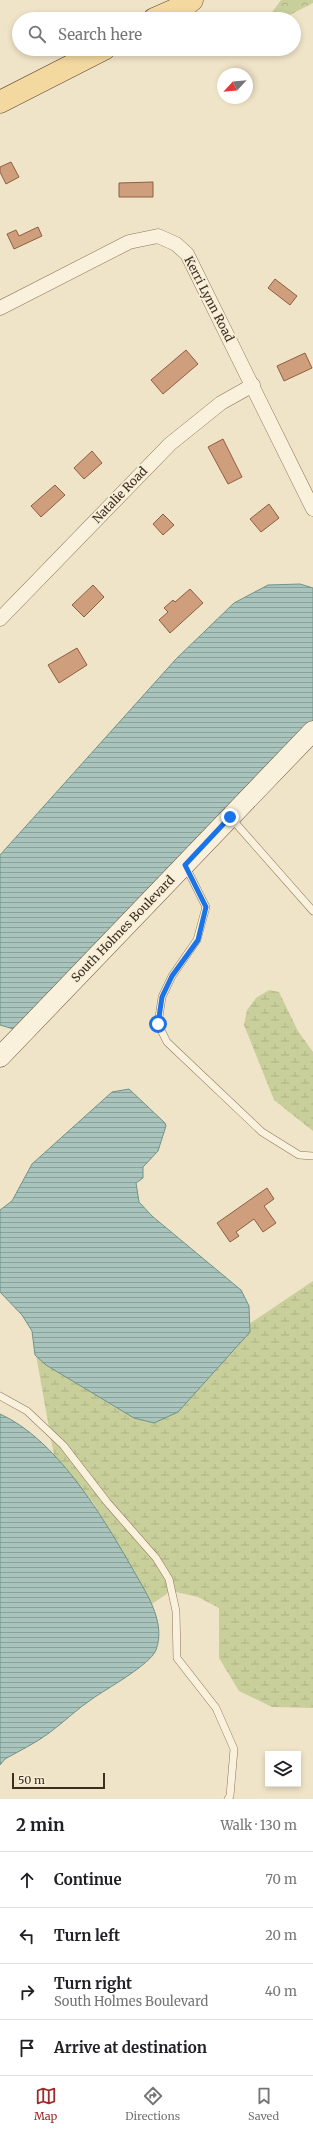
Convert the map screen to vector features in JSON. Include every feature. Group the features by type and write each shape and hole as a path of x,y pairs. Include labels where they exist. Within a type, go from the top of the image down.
{"main road":[{"path":"157,12 168,0"},
{"path":"170,12 186,5 192,0"},
{"path":"0,102 90,56"},
{"name":"South Holmes Boulevard","path":"0,1056 313,731"}],"street":[{"name":"Kerri Lynn Road","path":"0,308 129,242 153,237 168,239 176,244 187,254 313,509"},
{"name":"Natalie Road","path":"0,619 170,444 221,403 253,385"}],"lane":[{"path":"230,817 313,910"},
{"path":"185,865 206,907 198,940 172,976 162,997 158,1024 167,1042 262,1132 299,1155 313,1156"},
{"path":"0,1396 27,1411 63,1445 107,1502 156,1558 169,1579 176,1611 176,1658 216,1708 234,1749 230,1796 228,1799"}],"green space":[{"path":"281,0 313,0 313,3 296,12 272,12"},
{"path":"269,990 279,992 298,1031 313,1052 313,1131 274,1100 244,1025 247,1010 256,998"},
{"path":"313,1281 313,1708 272,1707 239,1691 219,1658 219,1608 198,1597 171,1591 152,1604 94,1504 54,1456 36,1355 46,1365 134,1418 154,1423 178,1411 250,1332 249,1324"}],"water":[{"path":"300,584 313,588 313,722 17,1030 0,1025 0,855 176,659 234,603 268,585"},
{"path":"129,1089 165,1123 166,1126 158,1151 143,1167 143,1178 136,1183 139,1202 152,1216 241,1290 249,1306 250,1332 178,1412 154,1423 134,1418 46,1365 35,1355 32,1331 22,1315 0,1292 0,1210 12,1201 32,1164 112,1092"},
{"path":"0,1414 20,1426 40,1441 58,1459 91,1502 106,1524 148,1595 159,1628 159,1639 156,1650 145,1663 86,1703 44,1737 5,1759 0,1765"}],"building":[{"path":"11,162 19,177 6,184 0,172 0,167"},
{"path":"153,182 153,197 119,197 119,183"},
{"path":"38,227 42,236 14,249 7,234 16,230 19,236"},
{"path":"275,279 297,296 290,305 268,288"},
{"path":"186,350 198,364 163,394 151,380"},
{"path":"305,353 312,368 284,381 277,366"},
{"path":"223,439 242,477 228,484 208,447"},
{"path":"92,451 102,463 84,479 74,468"},
{"path":"55,485 65,495 41,517 31,506"},
{"path":"269,504 279,518 261,532 250,519"},
{"path":"163,514 174,525 163,535 153,524"},
{"path":"93,585 104,597 84,617 72,605"},
{"path":"190,589 203,603 170,633 159,620 168,612 164,608 173,600 175,602"},
{"path":"77,648 87,665 59,683 48,665"},
{"path":"267,1188 274,1199 264,1206 276,1223 263,1232 254,1219 236,1232 239,1236 230,1242 217,1223"}],"route":[{"path":"158,1024 162,997 172,976 198,940 206,907 185,865 230,817"}]}
